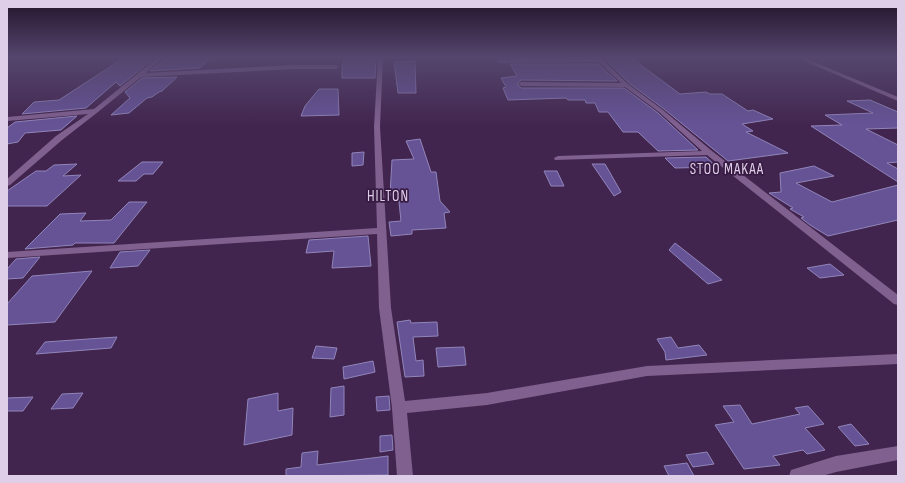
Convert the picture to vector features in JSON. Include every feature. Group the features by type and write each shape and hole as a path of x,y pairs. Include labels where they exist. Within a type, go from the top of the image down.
{"street":[{"path":"7,183 59,138 96,111 134,80"},
{"path":"380,80 377,127 385,308 399,408 405,476"},
{"path":"620,80 661,111 709,153 898,301"},
{"path":"850,80 898,99"},
{"path":"521,84 626,85"},
{"path":"7,119 96,111"},
{"path":"558,158 709,153"},
{"path":"7,255 381,231"},
{"path":"399,408 487,399 647,371 898,360"},
{"path":"797,476 836,464 898,453"}],"building":[{"path":"90,80 128,80 120,86 116,82 86,108 22,114 34,102 59,100"},
{"path":"140,80 174,80 162,91 152,97 147,98 129,113 111,115 130,98 125,92"},
{"path":"396,80 416,80 416,93 398,93"},
{"path":"502,80 615,80 617,81 521,80 517,84 521,88 624,88 658,113 698,150 658,151 638,132 623,132 608,112 599,112 595,103 586,103 585,100 568,100 566,98 508,100 503,88 506,87"},
{"path":"626,80 660,80 680,94 706,92 710,94 722,94 748,111 753,110 773,119 742,124 753,131 746,132 788,153 728,161 664,109"},
{"path":"319,89 338,89 339,115 301,116 305,106"},
{"path":"870,100 898,112 898,128 866,129 898,145 898,162 887,163 898,169 898,182 811,126 842,125 825,115 873,113 847,101"},
{"path":"77,116 61,130 25,133 18,142 7,144 7,128 15,122"},
{"path":"420,139 431,172 436,172 440,201 450,212 444,213 446,228 412,230 412,234 391,236 389,222 401,221 399,202 401,195 390,195 392,160 414,159 406,141"},
{"path":"364,152 363,165 352,166 352,153"},
{"path":"706,157 717,167 675,168 665,158"},
{"path":"142,162 163,162 153,174 144,174 136,181 118,181"},
{"path":"77,164 63,176 81,175 47,206 7,206 7,191 36,171 46,171 54,165"},
{"path":"592,164 605,164 621,192 614,196"},
{"path":"814,166 834,176 796,183 832,202 898,185 898,220 828,236 801,218 804,217 790,209 793,208 769,193 781,192 780,173"},
{"path":"544,171 557,171 564,186 551,186"},
{"path":"129,202 147,202 114,243 75,243 73,245 25,249 60,214 86,213 80,221 111,220"},
{"path":"368,236 371,266 332,268 334,251 306,253 309,240"},
{"path":"675,243 722,280 708,284 669,250"},
{"path":"150,250 138,266 110,268 120,252"},
{"path":"40,257 23,278 7,279 7,269 16,259"},
{"path":"830,264 844,275 820,278 807,268"},
{"path":"92,271 55,322 7,325 7,304 32,276"},
{"path":"410,320 411,323 437,322 438,336 413,337 416,361 423,360 424,376 405,377 397,322"},
{"path":"117,337 111,348 36,354 45,342"},
{"path":"671,337 678,348 699,345 707,355 666,360 665,352 657,339"},
{"path":"316,346 337,348 334,359 312,358"},
{"path":"464,347 466,365 438,367 436,348"},
{"path":"373,361 375,372 344,379 343,367"},
{"path":"344,386 344,415 330,417 331,388"},
{"path":"83,393 73,408 51,409 62,394"},
{"path":"278,393 278,411 293,408 292,435 244,445 248,399"},
{"path":"389,396 390,410 377,411 376,397"},
{"path":"33,397 23,411 7,411 7,398"},
{"path":"740,405 752,424 800,414 795,408 808,406 824,424 805,428 825,450 807,454 803,450 773,456 780,465 744,469 715,425 734,422 723,406"},
{"path":"851,424 869,444 855,446 838,427"},
{"path":"392,435 393,450 380,452 380,436"},
{"path":"318,451 317,465 388,456 388,475 286,476 286,469 301,467 302,453"},
{"path":"707,452 714,464 693,467 686,455"},
{"path":"687,463 694,476 669,476 664,466"}],"district":[{"name":"STOO MAKAA","path":"727,169"},
{"name":"HILTON","path":"388,196"}]}
